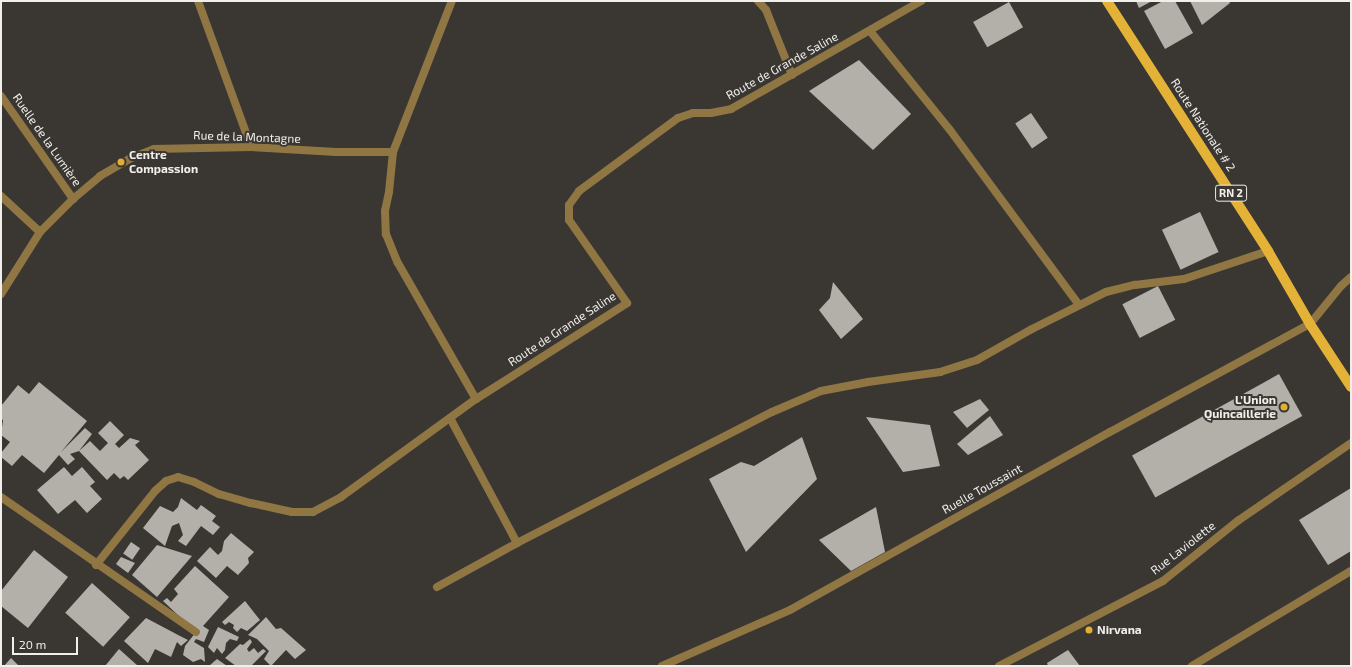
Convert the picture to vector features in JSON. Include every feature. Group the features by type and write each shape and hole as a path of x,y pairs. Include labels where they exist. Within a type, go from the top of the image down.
{"main road":[{"name":"Route Nationale # 2","path":"1107,1 1268,251 1310,324 1351,387"}],"street":[{"path":"198,1 251,147"},
{"path":"96,565 155,491 166,481 178,477 194,482 219,494 252,503 292,512 313,512 341,497 476,399 398,263 386,234 385,212 389,192 393,152 452,1"},
{"path":"758,1 766,10 792,75"},
{"name":"Route de Grande Saline","path":"476,399 627,303 569,220 569,205 579,191 678,118 693,112 711,113 731,109 921,1"},
{"path":"870,31 950,130 1079,305"},
{"name":"Ruelle de la Lumière","path":"1,96 73,199"},
{"name":"Rue de la Montagne","path":"1,294 40,232 73,199 100,176 129,159 154,149 251,147 336,152 393,152"},
{"path":"1,196 40,232"},
{"path":"437,587 517,543 772,412 821,391 868,382 940,372 976,360 1106,292 1184,279 1268,251"},
{"path":"1310,324 1341,286 1351,277"},
{"name":"Ruelle Toussaint","path":"662,666 790,610 1110,432 1310,324"},
{"path":"450,418 517,543"},
{"name":"Rue Laviolette","path":"999,666 1163,581 1239,520 1351,443"},
{"path":"1,497 96,565 196,632"},
{"path":"1192,666 1351,571"}],"building":[{"path":"1136,1 1152,1 1139,8"},
{"path":"1163,1 1175,1 1193,33 1165,49 1144,11"},
{"path":"1190,1 1229,1 1230,3 1202,25"},
{"path":"1009,2 1023,27 987,47 973,22"},
{"path":"859,60 911,114 873,150 809,91"},
{"path":"1031,113 1048,138 1032,148 1015,124"},
{"path":"1200,212 1219,252 1181,270 1162,230"},
{"path":"833,282 863,319 841,339 819,310 830,298"},
{"path":"1158,286 1175,320 1140,338 1122,304"},
{"path":"1279,374 1302,416 1155,497 1132,455"},
{"path":"39,382 87,421 61,452 85,428 92,434 79,451 70,454 75,459 68,465 59,455 44,473 22,455 12,466 1,457 1,453 10,442 1,435 3,420 1,419 1,406 18,385 29,394"},
{"path":"980,399 989,410 967,428 953,412"},
{"path":"990,416 1003,435 968,455 957,444"},
{"path":"866,417 930,425 940,466 903,472"},
{"path":"110,421 124,435 115,444 119,448 130,438 140,441 135,445 149,460 128,480 124,476 120,479 114,473 107,480 79,451 90,441 100,451 108,443 98,433"},
{"path":"802,437 817,479 746,552 709,479 741,462 754,466"},
{"path":"64,467 72,476 82,467 95,482 90,486 102,499 87,513 75,500 58,514 37,490"},
{"path":"1351,488 1351,551 1328,565 1299,520"},
{"path":"181,498 197,510 201,505 216,516 212,521 220,527 213,535 201,526 186,546 178,541 183,535 179,523 172,526 165,546 143,528 160,506 173,512 178,507"},
{"path":"876,507 885,552 851,571 819,540"},
{"path":"231,533 254,552 248,558 249,563 238,575 227,566 216,578 197,561 210,547 218,555 222,551 224,541"},
{"path":"131,542 140,548 132,560 123,554"},
{"path":"157,545 192,556 157,597 132,575"},
{"path":"34,550 68,577 28,628 1,606 1,591"},
{"path":"121,557 135,563 128,573 116,564"},
{"path":"195,566 229,597 203,626 209,630 204,642 196,639 194,642 204,648 205,662 201,659 193,662 183,655 185,646 196,632 163,601 167,598 171,602 178,594 174,589"},
{"path":"92,583 130,617 103,647 65,613"},
{"path":"245,601 260,620 247,631 241,628 237,632 233,628 234,625 229,622 225,625 222,622"},
{"path":"266,617 276,629 281,628 306,650 295,659 286,650 271,666 264,659 269,651 257,639 248,635"},
{"path":"146,618 188,640 181,646 177,642 171,657 155,649 148,663 124,641"},
{"path":"218,627 239,637 237,641 230,639 226,643 225,650 222,654 217,648 214,653 208,647"},
{"path":"250,639 252,642 247,649 249,652 254,648 258,653 263,649 266,651 251,666 236,666 225,658 240,644 243,645"},
{"path":"119,649 138,666 105,666"},
{"path":"1068,650 1080,666 1048,666 1047,663"},
{"path":"11,658 19,666 4,666"},
{"path":"217,659 227,666 209,666"}],"place":[{"name":"Centre Compassion","path":"121,162"},
{"name":"L’Union Quincaillerie","path":"1284,407"},
{"name":"Nirvana","path":"1089,630"}]}
